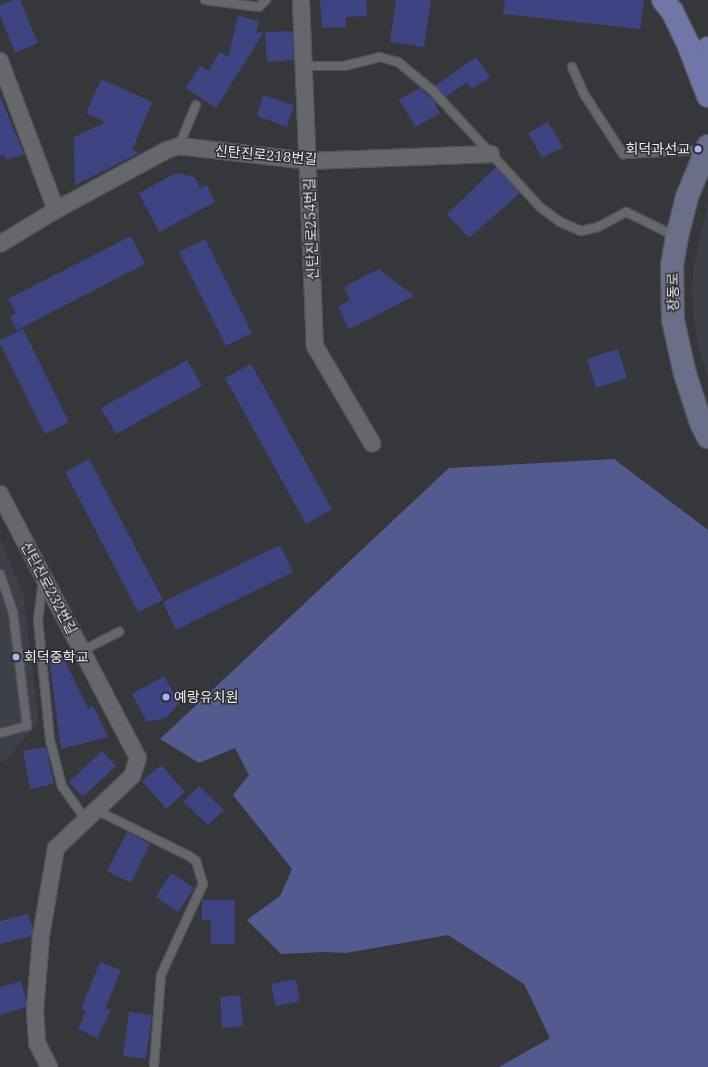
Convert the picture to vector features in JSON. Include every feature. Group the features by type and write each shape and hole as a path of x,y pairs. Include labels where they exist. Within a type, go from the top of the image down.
{"main road":[{"path":"663,0 672,11 688,44 708,96"},
{"path":"708,48 708,64"}],"street":[{"name":"신탄진로254번길","path":"301,0 303,66 309,161 315,346 372,442"},
{"path":"0,61 56,210"},
{"path":"0,244 56,210 167,150 178,146"},
{"name":"신탄진로218번길","path":"178,146 309,161 491,154"},
{"name":"장동로","path":"707,148 687,197 676,237 672,265 673,320 685,374 701,423 708,437"},
{"name":"신탄진로232번길","path":"0,494 138,758 132,776 90,814 56,848 41,936 35,1011 37,1043 49,1067"}],"lane":[{"path":"205,0 258,7 266,0"},
{"path":"303,66 344,66 379,57 398,62 433,91 541,208 560,222 582,231 598,227 626,212 676,237"},
{"path":"572,68 584,94 623,154 707,148"},
{"path":"178,146 196,105"},
{"path":"0,574 13,612 27,726 0,733"},
{"path":"43,578 38,620 50,740 62,786 90,814 189,856 196,861 203,884 161,975 154,1067"},
{"path":"82,651 119,632"}],"shaded area":[{"path":"708,203 708,377 697,342 691,290 694,265"},
{"path":"614,459 708,530 708,1067 499,1067 550,1038 524,984 448,935 346,953 324,952 281,954 247,920 280,896 292,869 233,795 249,775 235,748 199,763 160,739 449,468"},
{"name":"회덕중학교","path":"0,540 23,592 39,722 5,761 0,763"}],"building":[{"path":"13,0 20,0 38,43 15,53 0,15 0,5"},
{"path":"320,0 366,0 367,16 346,17 346,27 322,28"},
{"path":"396,0 431,0 424,47 390,42"},
{"path":"505,0 644,0 640,29 503,14"},
{"path":"238,16 259,21 256,33 264,32 216,108 186,88 200,66 208,71 220,52 228,57"},
{"path":"293,31 294,60 267,62 265,32"},
{"path":"476,57 490,77 472,89 467,82 446,97 435,86"},
{"path":"101,79 152,102 132,150 139,153 75,185 74,137 106,122 86,113"},
{"path":"420,88 437,103 435,105 440,113 416,127 399,100"},
{"path":"263,95 294,105 287,127 257,116"},
{"path":"0,96 24,154 7,160 5,155 0,156"},
{"path":"548,122 563,147 542,158 528,133"},
{"path":"496,167 520,193 469,238 447,214"},
{"path":"176,173 195,177 200,188 207,185 215,202 159,232 139,193"},
{"path":"131,236 145,264 17,330 10,316 16,313 8,299"},
{"path":"205,239 252,333 226,346 179,252"},
{"path":"379,269 414,296 349,329 338,307 350,300 344,287"},
{"path":"23,329 69,422 45,434 0,343 0,340"},
{"path":"618,349 627,378 596,388 587,359"},
{"path":"187,360 202,386 116,434 101,408"},
{"path":"251,364 332,509 306,524 225,378"},
{"path":"89,459 163,600 138,612 65,472"},
{"path":"280,545 293,572 176,630 163,602"},
{"path":"61,653 88,708 93,706 108,737 61,749 49,658"},
{"path":"164,676 179,703 166,718 147,722 132,694"},
{"path":"46,747 54,784 30,789 23,751"},
{"path":"102,751 116,766 83,797 69,782"},
{"path":"161,765 185,792 166,809 142,781"},
{"path":"199,786 224,810 208,825 183,802"},
{"path":"127,832 150,844 131,883 107,871"},
{"path":"171,873 194,888 178,912 156,897"},
{"path":"202,900 235,900 235,944 211,944 211,920 202,920"},
{"path":"28,914 33,929 31,936 0,944 0,921"},
{"path":"100,962 121,970 105,1009 111,1010 97,1038 78,1029 86,1011 81,1009"},
{"path":"296,979 300,1001 276,1006 271,984"},
{"path":"21,981 26,999 26,1007 0,1015 0,987"},
{"path":"240,995 243,1026 222,1028 220,997"},
{"path":"129,1012 152,1015 146,1059 123,1056"}],"place":[{"name":"회덕과선교","path":"698,149"},
{"name":"회덕중학교","path":"16,657"},
{"name":"예랑유치원","path":"166,697"}]}
